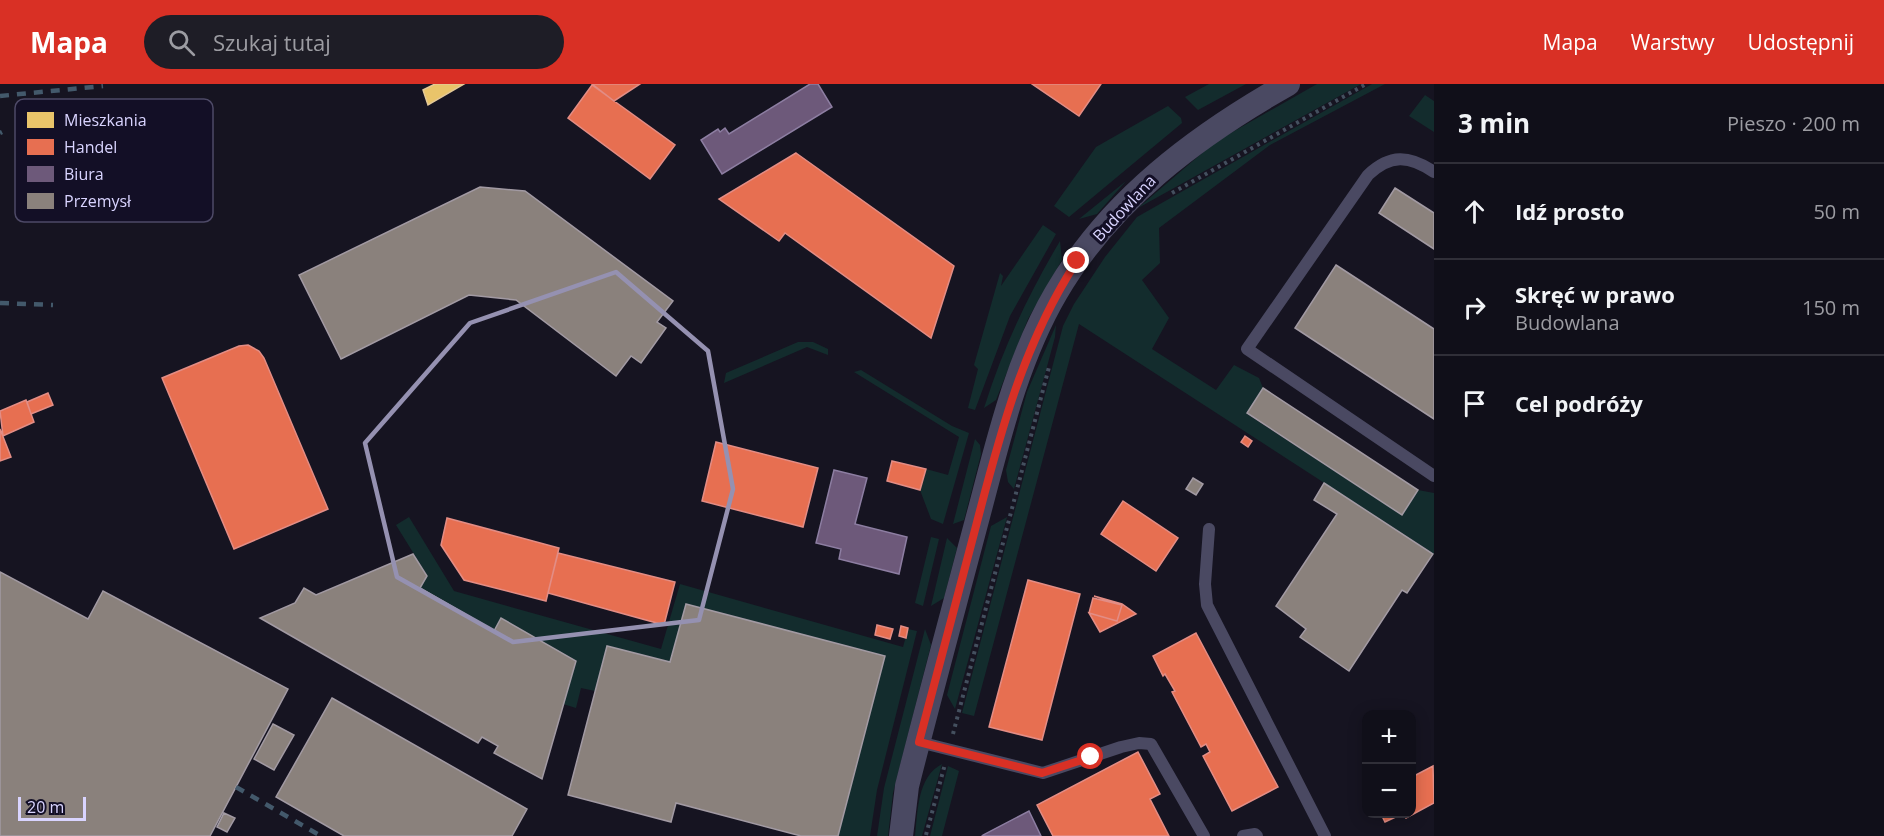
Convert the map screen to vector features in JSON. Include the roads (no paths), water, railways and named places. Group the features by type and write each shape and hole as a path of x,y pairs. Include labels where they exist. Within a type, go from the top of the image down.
{"street":[{"name":"Budowlana","path":"901,836 907,786 1006,413 1039,327 1056,293 1077,261 1130,198 1212,130 1288,84"}],"lane":[{"path":"1434,172 1424,166 1394,159 1381,163 1368,175 1247,349 1434,476"},
{"path":"1209,529 1205,584 1207,605 1325,836"},
{"path":"919,742 1042,773 1121,747 1138,743 1151,744 1204,836"},
{"path":"1243,836 1255,834 1257,836"}],"railway":[{"path":"0,96 103,86"},
{"path":"0,303 53,305"},
{"path":"236,787 321,836"}]}
